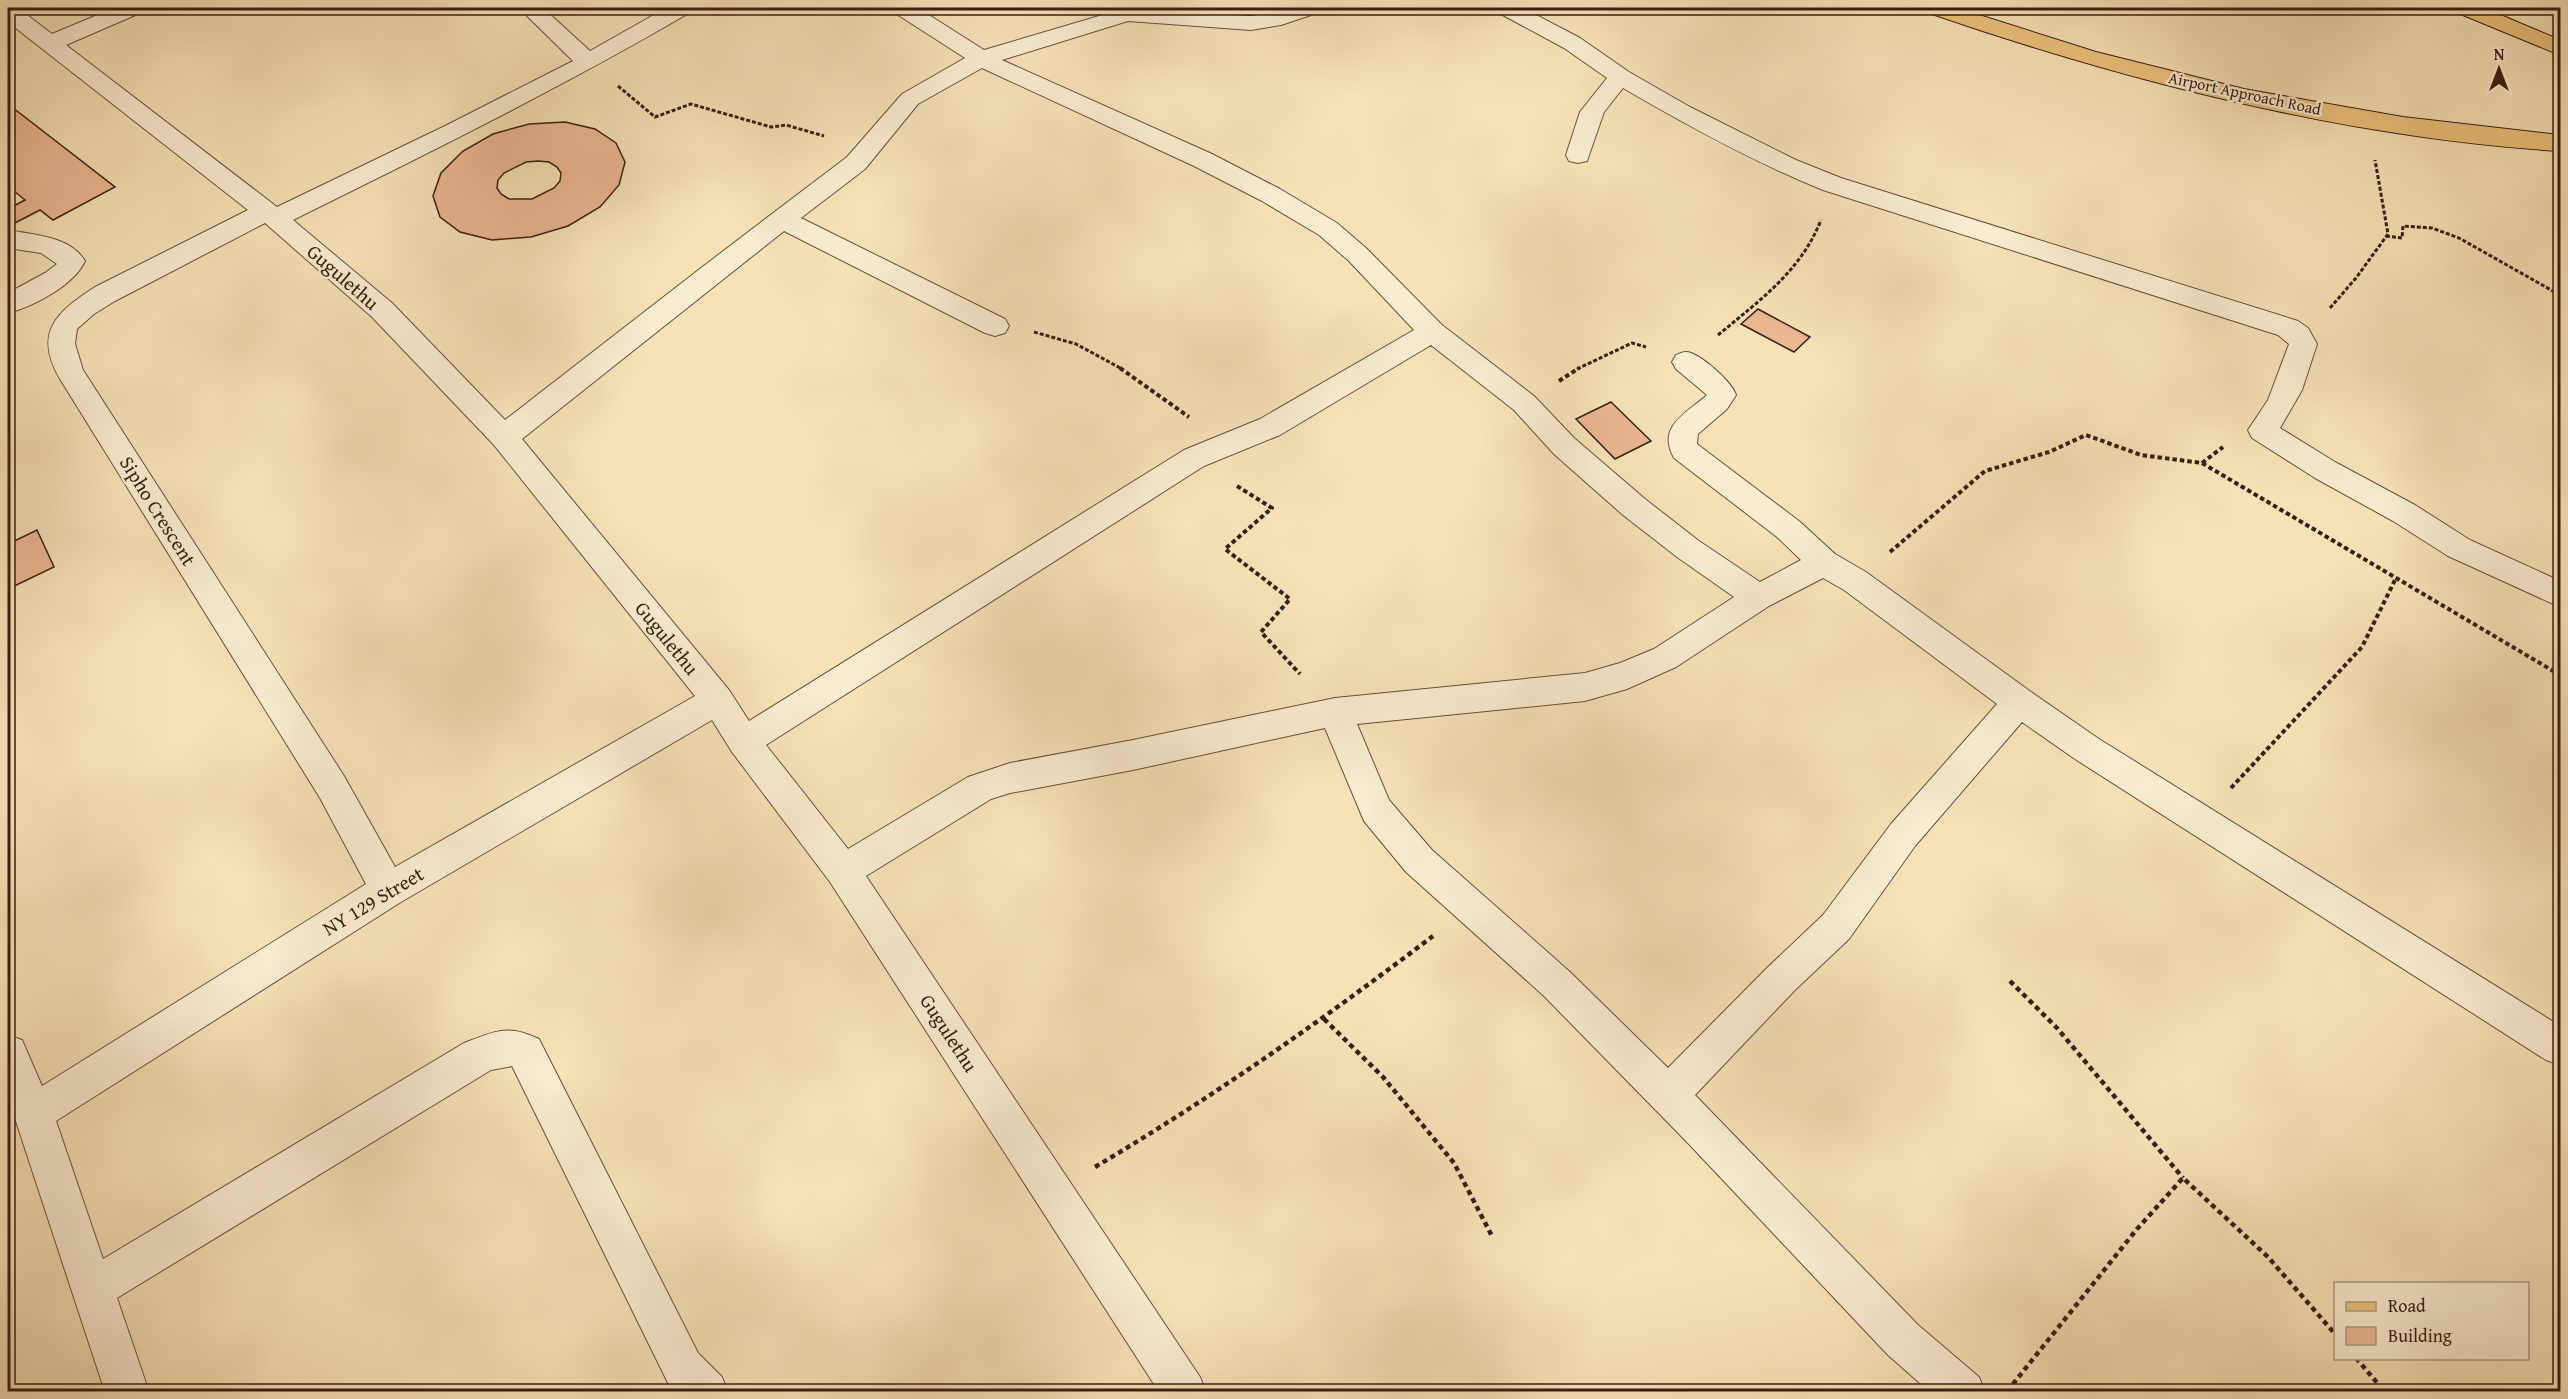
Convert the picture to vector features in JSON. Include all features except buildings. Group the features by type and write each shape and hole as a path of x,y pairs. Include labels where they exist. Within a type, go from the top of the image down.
{"main road":[{"name":"Airport Approach Road","path":"1937,8 2070,51 2135,69 2270,100 2365,119 2560,143"},
{"path":"2466,8 2560,48"},
{"path":"2493,8 2560,40"}],"street":[{"path":"50,43 132,8"},
{"path":"530,8 588,62"},
{"name":"Sipho Crescent","path":"388,890 332,788 70,372 60,342 63,331 71,319 105,294 454,131 588,62 681,8"},
{"path":"903,8 981,59 1203,160 1271,195 1328,229 1358,255 1432,332 1524,403 1564,446 1634,507 1688,549 1758,597"},
{"path":"504,437 856,163 910,99 928,87 981,59 1127,11 1251,23 1273,20 1309,8"},
{"path":"1507,8 1572,44 1621,77 1681,112 1787,166 1832,184 2288,328 2302,340 2286,396 2276,415 2262,430 2325,470 2404,513 2459,548 2560,595"},
{"name":"Gugulethu","path":"8,10 270,215 382,310 504,437 717,700 744,742 843,871 1185,1392"},
{"path":"1578,154 1592,110 1600,96 1621,77"},
{"path":"782,219 994,326"},
{"path":"8,239 48,246 72,261 72,267 64,274 8,304"},
{"path":"744,742 1194,459 1270,427 1432,332"},
{"path":"1686,362 1721,391 1722,395 1682,432 1680,442 1684,450 1788,529 1824,563 1855,581 2019,702 2087,749 2560,1047"},
{"path":"843,871 980,788 1010,777 1134,755 1335,712 1585,687 1627,675 1665,657 1758,597 1824,563"},
{"name":"NY 129 Street","path":"34,1113 388,890 717,700"},
{"path":"1668,1095 1781,979 1836,927 1904,835 2019,702"},
{"path":"1335,712 1376,810 1419,861 1557,984 1668,1095 1903,1340 1964,1392"},
{"path":"93,1289 478,1056 504,1047 516,1047 525,1052 683,1368 707,1392"},
{"path":"8,1053 34,1113 127,1392"}],"path":[{"path":"588,62 655,117 691,105 771,127 786,125 868,148"},
{"path":"2302,340 2356,278 2388,234 2374,154"},
{"path":"1524,403 1585,364 1632,343 1677,356 1686,362 1779,284 1816,237 1832,184"},
{"path":"2386,236 2402,238 2403,226 2432,228 2459,238 2560,295"},
{"path":"994,326 1051,335 1125,369 1225,444"},
{"path":"1855,581 1985,471 2049,452 2086,435 2141,455 2202,463 2560,675"},
{"path":"1194,459 1272,508 1225,549 1290,599 1262,632 1335,712"},
{"path":"2201,820 2362,647 2396,578"},
{"path":"1052,1191 1164,1127 1324,1019 1434,935 1474,910"},
{"path":"2010,981 2057,1028 2183,1178 2268,1257 2334,1333"},
{"path":"1324,1019 1383,1077 1454,1162 1493,1238"},
{"path":"2007,1392 2137,1228 2183,1178"},
{"path":"2357,1360 2385,1392"}]}
